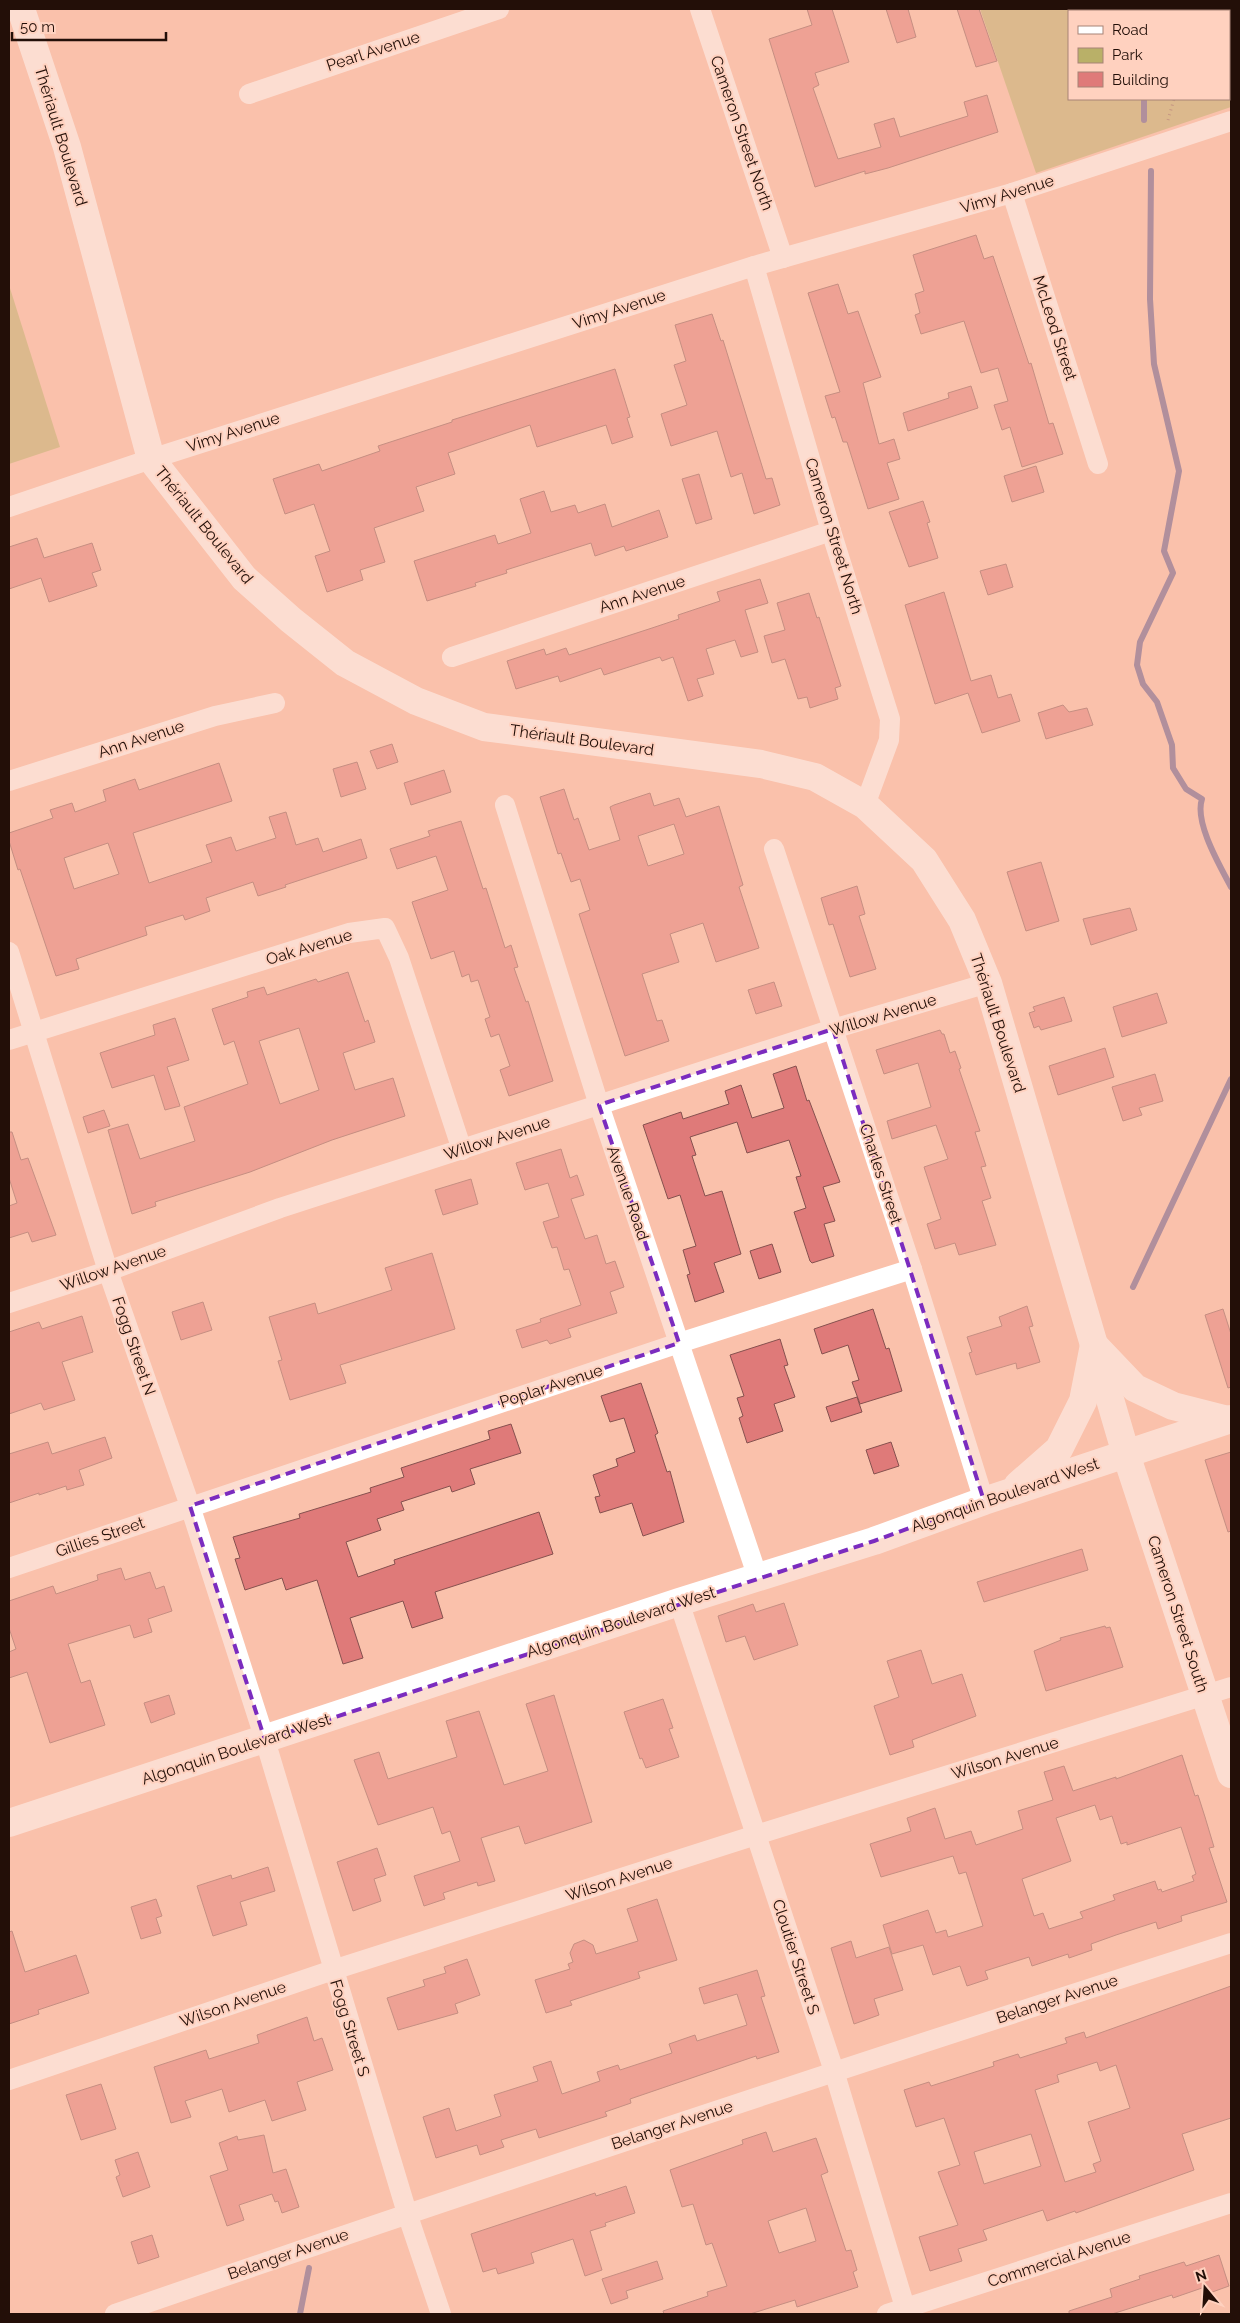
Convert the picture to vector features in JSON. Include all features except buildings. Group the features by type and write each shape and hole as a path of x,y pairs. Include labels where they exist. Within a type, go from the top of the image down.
{"main road":[{"name":"Thériault Boulevard","path":"21,9 67,147 151,459 244,578 291,620 346,663 416,701 484,726 761,764 815,777 865,805 924,860 962,920 988,983 1126,1454"},
{"path":"1094,1345 1135,1388 1174,1406 1230,1419"},
{"path":"997,1496 1059,1449 1083,1401 1094,1345"},
{"name":"Algonquin Boulevard West","path":"9,1822 265,1740 680,1602 874,1541 997,1496 1230,1419"},
{"name":"Cameron Street South","path":"1126,1454 1231,1774"}],"street":[{"name":"Pearl Avenue","path":"249,94 499,9"},
{"name":"Cameron Street North","path":"700,9 783,258"},
{"name":"Vimy Avenue","path":"9,507 151,459 754,266 1012,193 1231,121"},
{"name":"McLeod Street","path":"1012,193 1098,464"},
{"name":"Cameron Street North","path":"754,266 831,531 890,719 889,740 865,805"},
{"name":"Ann Avenue","path":"452,657 831,531"},
{"name":"Ann Avenue","path":"9,781 214,716 275,703"},
{"name":"Avenue Road","path":"505,805 599,1104 758,1578"},
{"name":"Charles Street","path":"774,848 912,1269 997,1496"},
{"name":"Oak Avenue","path":"9,1040 349,933 385,928 399,958 462,1150"},
{"name":"Fogg Street N","path":"9,952 108,1271 190,1506 265,1740"},
{"name":"Willow Avenue","path":"9,1303 108,1271 280,1208 833,1029 988,983"},
{"name":"Poplar Avenue","path":"190,1506 679,1343 912,1269"},
{"name":"Gillies Street","path":"9,1568 190,1506"},
{"name":"Cloutier Street S","path":"680,1602 834,2071 900,2312"},
{"name":"Wilson Avenue","path":"9,2080 333,1970 756,1835 1231,1687"},
{"name":"Fogg Street S","path":"265,1740 407,2213 441,2314"},
{"name":"Belanger Avenue","path":"115,2314 407,2213 834,2071 1231,1943"},
{"name":"Commercial Avenue","path":"900,2312 1231,2203"}],"highlighted area":[{"path":"833,1029 984,1501 874,1541 265,1740 190,1506 679,1343 599,1105"}],"green space":[{"path":"980,9 1231,9 1231,107 1036,173"},
{"path":"9,285 60,447 9,464"}],"waterway":[{"path":"1144,100 1144,120"},
{"path":"1151,171 1150,299 1154,364 1179,471 1164,551 1173,573 1140,642 1137,665 1143,684 1157,702 1172,745 1173,768 1186,789 1202,799 1200,809 1209,844 1231,887"},
{"path":"1133,1287 1231,1079"},
{"path":"300,2314 309,2268"}]}
